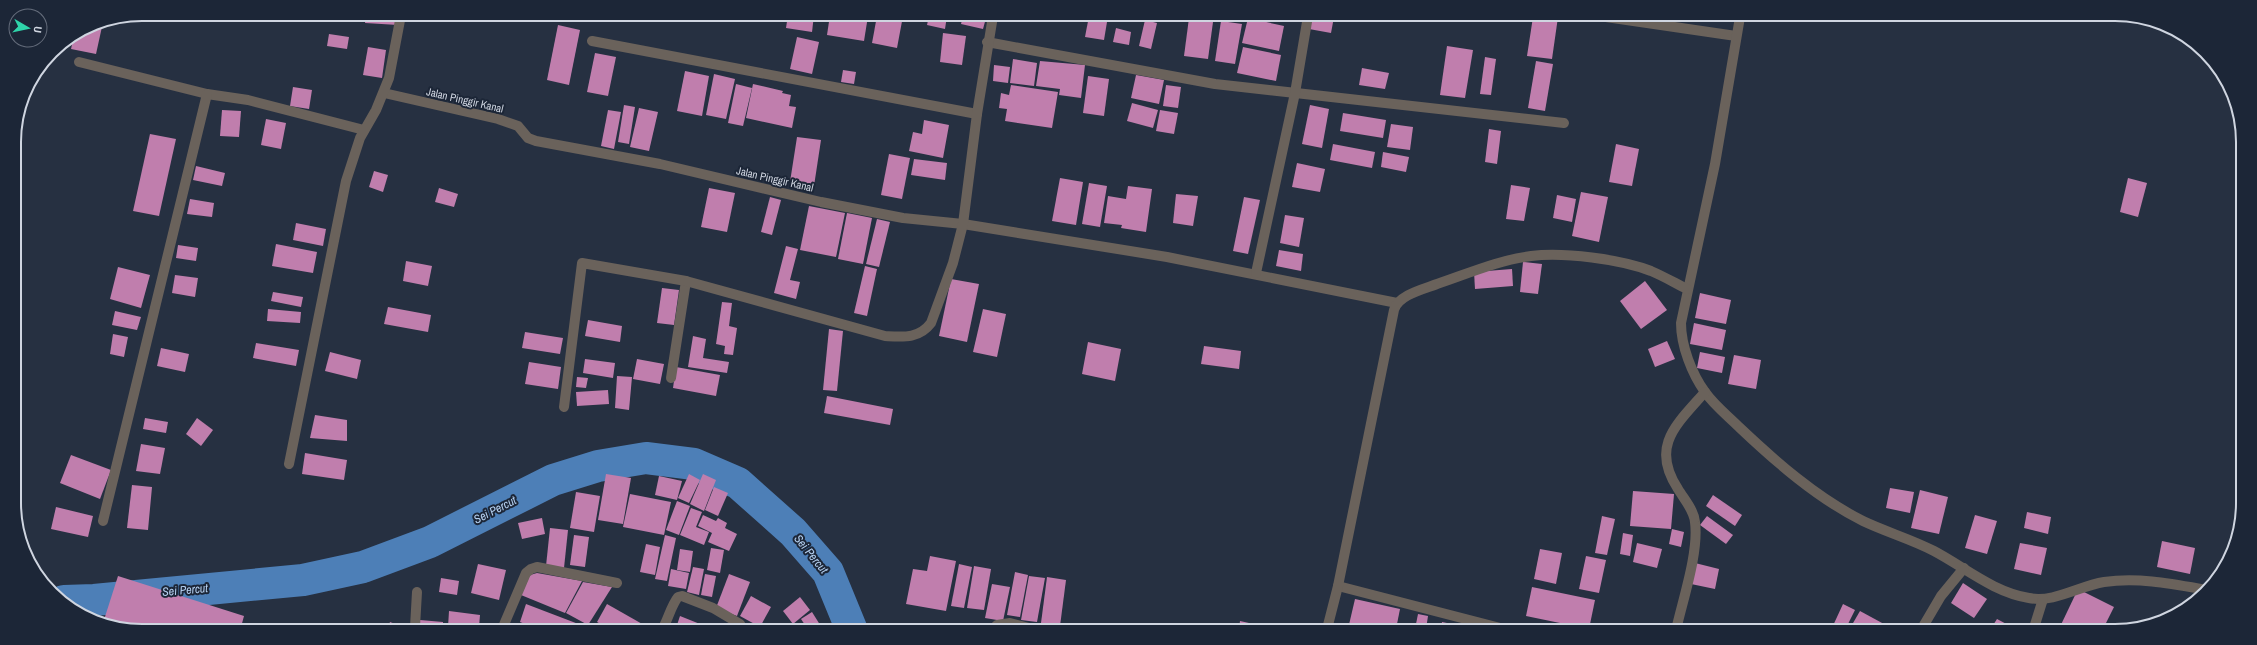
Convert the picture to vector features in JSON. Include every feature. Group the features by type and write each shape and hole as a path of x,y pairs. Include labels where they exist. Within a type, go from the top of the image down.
{"street":[{"path":"289,464 346,181 360,138 384,93 389,78 400,21"},
{"path":"564,407 582,263 686,281 885,336 910,337 926,329 931,323 953,263 963,224 987,42 992,21"},
{"path":"1256,273 1294,93 1307,21"},
{"path":"1633,21 1736,36"},
{"path":"1739,21 1715,164 1682,310 1681,333 1691,364 1705,392 1756,443 1799,479 1838,507 1863,521 1927,548 1964,568 1988,585 2013,595 2043,600 2094,583 2130,580 2152,581 2201,589"},
{"path":"592,41 977,114"},
{"path":"987,42 1216,84 1564,123"},
{"path":"79,62 207,94 248,100 364,130"},
{"name":"Jalan Pinggir Kanal","path":"384,93 512,124 518,126 528,138 536,141 660,164 821,202 903,218 963,224 1167,257 1256,273 1397,303"},
{"path":"103,521 207,94"},
{"path":"1328,624 1338,586 1397,303 1425,288 1486,267 1529,256 1544,255 1620,262 1651,271 1687,288"},
{"path":"671,378 686,281"},
{"path":"1677,624 1696,531 1692,511 1669,476 1665,461 1665,451 1670,436 1705,392"},
{"path":"505,624 526,573 531,568 537,567 617,583"},
{"path":"1925,624 1941,596 1964,568"},
{"path":"1338,586 1485,624"},
{"path":"415,624 417,592"},
{"path":"665,624 670,614 671,605 678,597 682,596 713,608 740,624"},
{"path":"2035,624 2043,600"},
{"path":"1004,624 1014,624"}],"building":[{"path":"365,21 398,21 398,25 365,23"},
{"path":"787,21 813,21 812,32 786,28"},
{"path":"829,21 867,21 864,41 827,35"},
{"path":"876,21 902,21 897,48 872,43"},
{"path":"928,21 946,21 945,29 927,25"},
{"path":"962,21 985,21 983,29 961,24"},
{"path":"1088,21 1107,21 1104,40 1085,37"},
{"path":"1145,21 1157,23 1151,49 1139,46"},
{"path":"1189,21 1213,22 1208,59 1184,56"},
{"path":"1221,21 1242,24 1235,64 1215,61"},
{"path":"1247,21 1262,21 1284,26 1279,51 1242,43"},
{"path":"1310,21 1333,21 1331,33 1309,29"},
{"path":"1532,21 1557,21 1552,59 1527,56"},
{"path":"558,25 580,30 569,85 547,80"},
{"path":"102,27 96,54 71,49 72,43 75,41 88,33"},
{"path":"1116,28 1131,32 1129,45 1113,42"},
{"path":"943,33 966,36 962,65 940,62"},
{"path":"329,34 349,37 347,49 327,46"},
{"path":"797,37 819,42 812,74 790,69"},
{"path":"1447,46 1473,50 1465,98 1440,95"},
{"path":"368,47 386,50 382,78 363,75"},
{"path":"1243,47 1281,55 1276,81 1237,73"},
{"path":"595,53 616,57 608,96 587,92"},
{"path":"1485,57 1496,59 1491,95 1480,94"},
{"path":"1013,59 1037,63 1034,86 1010,83"},
{"path":"1040,61 1085,65 1081,98 1059,95 1060,89 1036,86"},
{"path":"1536,61 1553,64 1545,111 1528,108"},
{"path":"994,65 1010,67 1008,83 993,81"},
{"path":"1362,68 1389,73 1385,89 1359,85"},
{"path":"843,70 856,72 854,84 841,82"},
{"path":"685,71 709,76 702,116 677,111"},
{"path":"714,74 735,79 726,119 706,115"},
{"path":"1136,75 1164,80 1159,104 1131,98"},
{"path":"1088,76 1109,79 1104,116 1083,113"},
{"path":"736,84 752,88 743,126 728,123"},
{"path":"753,84 783,91 782,93 791,95 789,106 796,107 792,128 746,118"},
{"path":"1011,85 1058,92 1052,128 1005,121 1007,109 999,108 1001,93 1009,95"},
{"path":"1166,85 1181,87 1178,108 1163,106"},
{"path":"293,87 312,90 309,109 290,106"},
{"path":"1132,103 1158,110 1153,128 1127,121"},
{"path":"624,105 635,107 629,144 618,142"},
{"path":"1310,105 1329,109 1322,148 1302,144"},
{"path":"639,108 658,112 649,151 630,147"},
{"path":"222,110 241,111 239,137 220,136"},
{"path":"608,110 621,112 614,149 601,146"},
{"path":"1160,110 1178,113 1174,134 1156,131"},
{"path":"1343,113 1386,120 1383,138 1340,131"},
{"path":"266,119 286,123 281,149 261,145"},
{"path":"924,120 949,125 943,158 909,151 913,132 922,134"},
{"path":"1391,124 1413,127 1410,150 1387,147"},
{"path":"1489,129 1501,131 1497,164 1485,162"},
{"path":"150,134 176,139 159,216 133,211"},
{"path":"797,137 821,140 814,186 790,182"},
{"path":"1333,144 1375,152 1372,168 1330,160"},
{"path":"1616,144 1639,149 1632,186 1609,182"},
{"path":"1383,152 1409,157 1406,172 1381,167"},
{"path":"889,154 910,158 902,199 881,195"},
{"path":"914,159 947,163 945,180 911,175"},
{"path":"1297,163 1325,169 1320,192 1292,187"},
{"path":"196,166 225,173 222,186 193,180"},
{"path":"374,171 388,175 383,192 369,187"},
{"path":"1060,178 1083,182 1076,225 1052,221"},
{"path":"2128,178 2147,183 2138,217 2120,212"},
{"path":"1089,183 1107,186 1100,227 1082,224"},
{"path":"1511,185 1530,188 1524,221 1506,219"},
{"path":"1128,186 1152,189 1146,232 1121,228 1122,225 1104,223 1108,196 1126,199"},
{"path":"439,188 458,194 454,207 435,202"},
{"path":"709,188 735,193 727,232 701,227"},
{"path":"1581,192 1608,197 1599,242 1572,236"},
{"path":"1176,194 1198,196 1193,226 1173,223"},
{"path":"1557,195 1576,199 1572,222 1553,218"},
{"path":"770,197 781,200 772,235 761,232"},
{"path":"1244,197 1260,200 1248,254 1233,251"},
{"path":"190,199 214,203 212,217 187,214"},
{"path":"809,206 845,213 836,257 800,250"},
{"path":"847,213 872,218 863,264 838,259"},
{"path":"1285,215 1304,218 1299,247 1280,243"},
{"path":"877,219 890,222 879,267 866,264"},
{"path":"296,223 326,229 323,246 293,240"},
{"path":"276,244 317,252 313,273 272,266"},
{"path":"178,245 198,248 196,261 176,258"},
{"path":"786,246 798,249 790,280 800,282 796,299 774,293"},
{"path":"1279,250 1303,254 1301,271 1276,266"},
{"path":"406,261 432,266 428,286 403,281"},
{"path":"1523,262 1542,264 1538,294 1520,292"},
{"path":"865,266 877,269 867,316 854,313"},
{"path":"118,267 150,275 141,308 110,299"},
{"path":"1512,269 1513,286 1475,289 1474,272"},
{"path":"175,275 198,278 195,297 172,293"},
{"path":"951,279 979,284 967,342 939,336"},
{"path":"1645,281 1667,310 1641,329 1620,301"},
{"path":"662,288 679,290 674,325 657,323"},
{"path":"273,292 303,297 301,307 271,301"},
{"path":"1700,293 1731,300 1726,324 1695,318"},
{"path":"722,302 732,303 729,326 737,328 733,355 724,354 725,346 716,344"},
{"path":"388,307 431,315 428,332 384,324"},
{"path":"268,309 301,312 300,323 267,321"},
{"path":"983,309 1006,314 997,357 973,352"},
{"path":"115,311 141,317 137,330 112,325"},
{"path":"588,320 622,326 620,342 585,336"},
{"path":"1694,323 1726,330 1722,350 1690,344"},
{"path":"829,329 843,331 837,391 823,390"},
{"path":"525,332 563,338 560,354 522,348"},
{"path":"113,334 128,337 124,357 110,354"},
{"path":"693,336 706,339 703,358 729,362 727,373 688,367"},
{"path":"1667,341 1675,359 1655,367 1648,349"},
{"path":"1088,342 1121,349 1115,381 1082,374"},
{"path":"256,343 299,350 296,366 253,358"},
{"path":"1204,346 1241,351 1239,369 1201,364"},
{"path":"161,348 189,354 185,372 157,366"},
{"path":"330,352 361,360 357,379 325,371"},
{"path":"1700,352 1725,357 1722,373 1697,368"},
{"path":"1734,355 1761,360 1756,389 1728,384"},
{"path":"585,359 615,363 613,378 583,373"},
{"path":"637,359 664,364 660,384 633,379"},
{"path":"529,362 561,367 558,389 525,384"},
{"path":"676,367 720,375 716,396 673,388"},
{"path":"617,376 632,377 629,410 615,408"},
{"path":"577,377 588,378 586,388 576,387"},
{"path":"608,390 609,404 577,406 576,392"},
{"path":"827,396 893,409 890,425 824,413"},
{"path":"315,415 347,420 347,441 310,438"},
{"path":"145,418 168,422 166,433 143,429"},
{"path":"197,418 213,430 201,446 186,434"},
{"path":"141,444 165,448 160,474 136,471"},
{"path":"305,453 347,460 344,480 302,474"},
{"path":"71,455 111,470 100,499 60,483"},
{"path":"606,474 631,478 623,524 598,520"},
{"path":"689,474 700,480 689,503 678,498"},
{"path":"703,474 716,480 704,511 690,504"},
{"path":"659,476 682,481 677,500 655,495"},
{"path":"132,485 152,487 148,530 127,528"},
{"path":"714,487 728,493 718,516 705,510"},
{"path":"1890,488 1914,492 1910,513 1886,508"},
{"path":"1920,490 1948,497 1939,534 1911,528"},
{"path":"1633,491 1674,494 1671,529 1630,526"},
{"path":"576,492 600,496 594,532 570,528"},
{"path":"630,494 671,502 664,535 623,527"},
{"path":"1713,495 1742,515 1735,526 1706,506"},
{"path":"677,501 690,506 679,535 666,530"},
{"path":"56,507 93,516 88,537 51,529"},
{"path":"691,508 702,512 696,527 709,532 704,545 680,535"},
{"path":"2027,512 2051,517 2048,534 2024,528"},
{"path":"703,515 716,521 718,518 727,523 725,528 737,534 729,551 708,542 712,533 698,526"},
{"path":"1975,515 1997,521 1987,554 1965,548"},
{"path":"1602,516 1615,519 1607,555 1595,553"},
{"path":"1707,516 1733,535 1726,544 1700,525"},
{"path":"542,518 545,534 522,539 518,523"},
{"path":"550,528 568,530 564,568 546,566"},
{"path":"1672,529 1684,532 1681,547 1669,544"},
{"path":"1623,533 1633,535 1630,556 1620,554"},
{"path":"574,535 589,537 585,567 570,565"},
{"path":"665,535 676,538 667,581 655,579"},
{"path":"2162,541 2195,548 2190,574 2157,567"},
{"path":"1637,543 1662,549 1657,568 1633,562"},
{"path":"2020,543 2047,548 2041,575 2014,569"},
{"path":"646,544 660,547 655,575 640,572"},
{"path":"711,548 724,550 720,573 707,570"},
{"path":"680,549 693,551 690,572 677,570"},
{"path":"1540,549 1562,553 1556,584 1534,579"},
{"path":"930,556 956,561 946,611 906,604 913,569 927,571"},
{"path":"1586,556 1606,560 1599,593 1579,589"},
{"path":"1695,563 1719,569 1715,589 1691,584"},
{"path":"478,564 506,570 499,600 471,593"},
{"path":"959,564 972,567 964,608 951,606"},
{"path":"974,566 991,569 984,610 967,608"},
{"path":"693,567 704,569 699,595 687,592"},
{"path":"671,569 689,573 686,589 668,586"},
{"path":"1015,572 1028,575 1020,617 1007,615"},
{"path":"537,573 582,581 565,613 521,595 530,575"},
{"path":"705,574 716,576 712,597 701,595"},
{"path":"729,574 750,582 737,616 716,608"},
{"path":"118,576 244,616 242,624 142,624 126,623 105,618"},
{"path":"1029,576 1045,578 1037,622 1021,620"},
{"path":"1047,577 1066,580 1060,624 1041,623"},
{"path":"441,578 459,581 457,595 439,592"},
{"path":"583,582 612,587 589,624 566,613"},
{"path":"1963,583 1987,599 1974,618 1951,603"},
{"path":"992,584 1010,587 1003,621 985,618"},
{"path":"1532,587 1595,600 1590,624 1565,624 1526,616"},
{"path":"2078,589 2114,607 2106,624 2061,624"},
{"path":"751,596 771,607 762,624 755,624 740,616"},
{"path":"800,597 810,610 793,624 783,611"},
{"path":"1355,599 1400,609 1397,624 1349,624"},
{"path":"526,604 578,624 525,624 520,622"},
{"path":"607,604 642,624 601,624 597,622"},
{"path":"1843,604 1855,610 1848,624 1834,624"},
{"path":"449,611 480,615 479,624 448,624"},
{"path":"1860,611 1884,624 1852,624"},
{"path":"812,612 820,624 804,624 801,619"},
{"path":"1418,614 1428,616 1427,624 1416,624"},
{"path":"680,616 700,624 677,624"},
{"path":"1997,619 2006,624 1994,624"},
{"path":"420,620 443,622 443,624 420,624"},
{"path":"1240,621 1254,624 1240,624"},
{"path":"1442,622 1452,624 1442,624"}],"waterway":[{"name":"Sei Percut","path":"71,601 94,600 303,580 363,567 430,542 553,480 598,466 646,458 694,464 738,483 793,532 828,572 849,624"}]}
